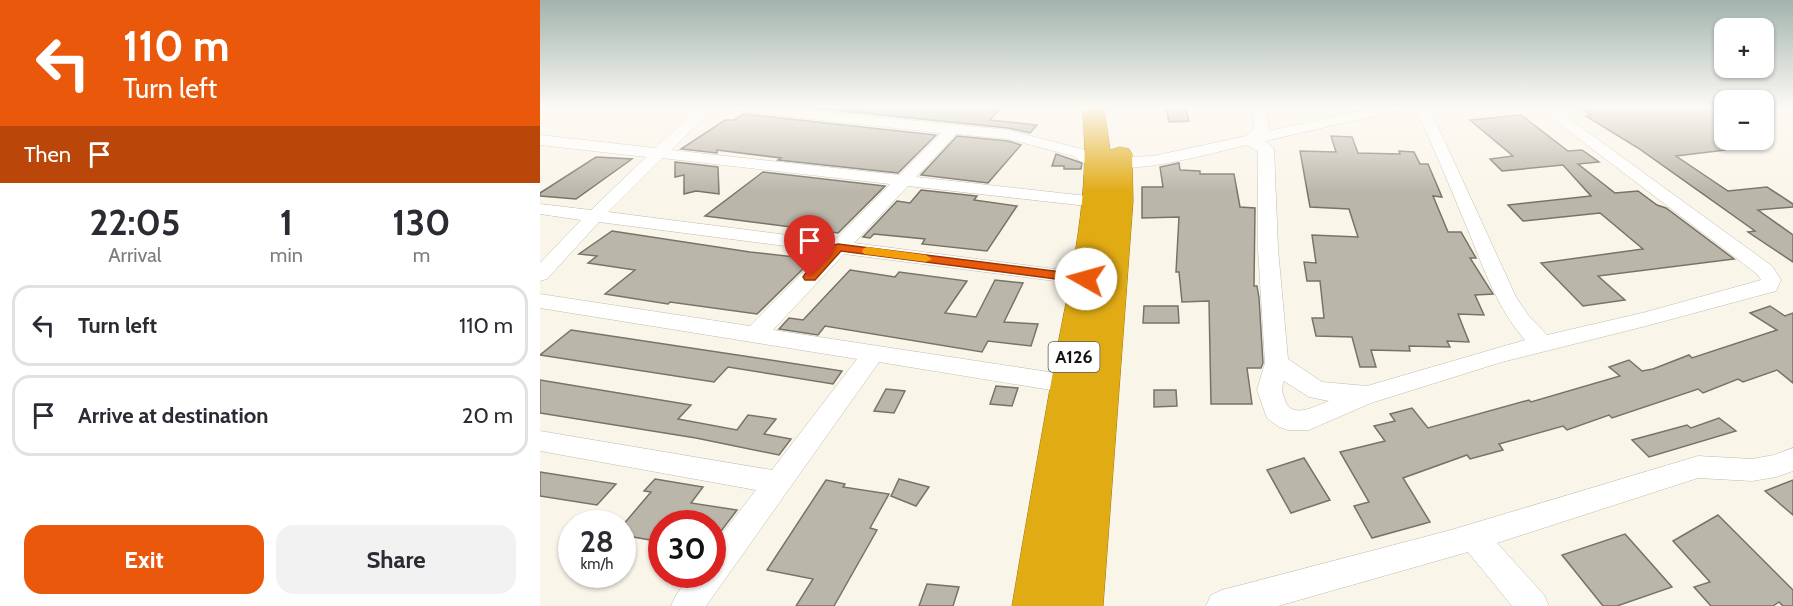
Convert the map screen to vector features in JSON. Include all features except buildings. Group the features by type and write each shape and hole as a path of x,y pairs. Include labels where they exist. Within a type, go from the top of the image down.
{"highway":[{"name":"A126","path":"1078,606 1119,211 1102,135"},
{"name":"A126","path":"1037,606 1096,202 1109,163 1110,135"}],"street":[{"path":"540,275 594,216 679,135"},
{"path":"754,336 947,135"},
{"path":"1000,135 1035,140 1061,150 1079,153 1087,160 1109,163 1153,161 1274,135"},
{"path":"1249,141 1256,135"},
{"path":"1436,135 1506,298 1520,321 1542,344"},
{"path":"1249,141 1266,149 1268,249 1277,363 1269,390 1276,411 1288,420 1309,420 1367,395 1500,354 1646,319 1769,286 1771,280 1765,270 1582,135"},
{"path":"540,140 1096,202"},
{"path":"540,209 1086,279"},
{"path":"540,301 1070,384"},
{"path":"726,554 873,354"},
{"path":"1277,363 1300,381 1318,391 1367,395"},
{"path":"540,441 780,483"},
{"path":"1222,606 1264,601 1698,467 1752,470 1776,466 1793,459"},
{"path":"1698,467 1743,476 1793,476"},
{"path":"1473,537 1533,606"},
{"path":"687,606 701,588"}],"slow traffic":[{"path":"868,251 926,259"}],"route":[{"path":"810,277 838,247 1086,279"}]}
